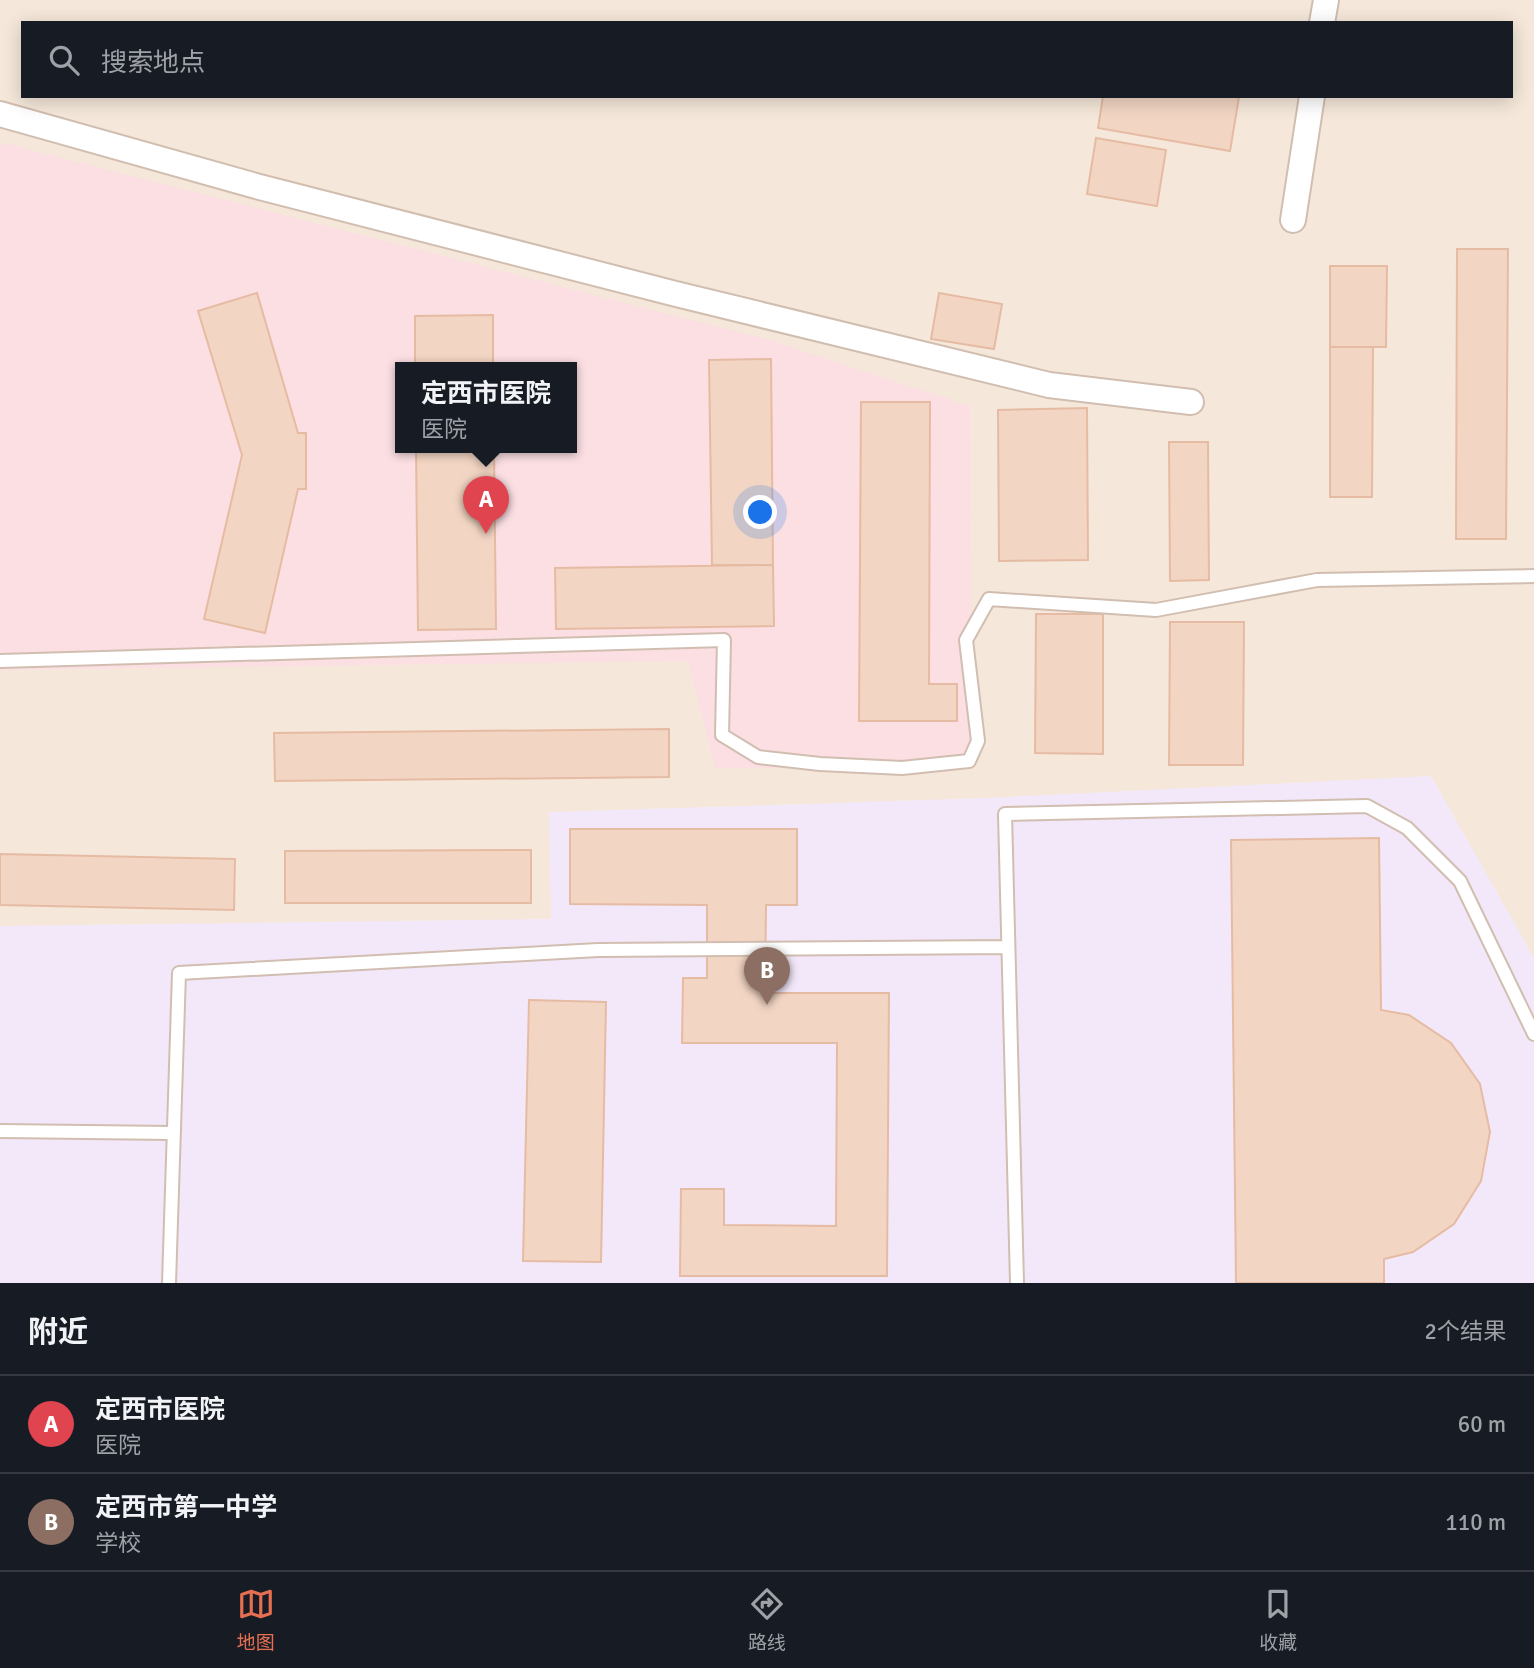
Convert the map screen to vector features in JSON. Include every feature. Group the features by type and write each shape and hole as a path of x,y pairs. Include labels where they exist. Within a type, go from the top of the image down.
{"street":[{"path":"1322,21 1326,0"},
{"path":"1293,220 1312,98"},
{"path":"0,114 392,221 1049,385 1191,402"}],"lane":[{"path":"0,661 724,640 722,735 758,757 820,764 902,768 969,761 978,741 966,640 989,599 1156,610 1317,580 1534,576"},
{"path":"1017,1283 1005,814 1367,806 1407,828 1460,881 1534,1034"},
{"path":"169,1283 179,973 598,950 1008,947"},
{"path":"0,1131 172,1133"}],"shaded area":[{"path":"0,0 1534,0 1534,1283 0,1283"},
{"path":"0,142 770,340 970,406 973,769 715,768 688,661 0,670"},
{"path":"1431,776 1534,958 1534,1283 0,1283 0,926 551,919 549,812 988,798"}],"building":[{"path":"1103,98 1239,98 1230,151 1098,128"},
{"path":"1096,138 1166,150 1157,206 1087,194"},
{"path":"1457,249 1508,249 1506,539 1456,539"},
{"path":"1330,266 1387,266 1386,347 1330,347"},
{"path":"257,293 298,433 306,433 306,489 298,489 265,633 204,619 242,455 198,311"},
{"path":"939,293 1002,304 994,349 931,339"},
{"path":"493,315 493,362 415,362 415,316"},
{"path":"1330,347 1373,347 1372,497 1330,497"},
{"path":"771,359 773,565 712,565 709,360"},
{"path":"861,402 930,402 929,684 957,684 957,721 859,721"},
{"path":"1087,408 1088,560 999,561 998,410"},
{"path":"1169,442 1208,442 1209,580 1170,581"},
{"path":"416,453 494,453 496,629 418,630"},
{"path":"773,565 774,626 556,629 555,568"},
{"path":"1036,614 1103,614 1103,754 1035,753"},
{"path":"1170,622 1244,622 1243,765 1169,765"},
{"path":"669,729 669,777 275,781 274,733"},
{"path":"570,829 797,829 797,905 766,905 765,993 889,993 887,1276 680,1276 681,1189 724,1189 724,1225 836,1226 837,1043 682,1043 683,978 707,978 707,905 570,904"},
{"path":"1379,838 1381,1010 1409,1015 1451,1043 1480,1084 1490,1132 1481,1181 1454,1224 1413,1252 1384,1259 1384,1283 1236,1283 1231,840"},
{"path":"531,850 531,903 285,903 285,851"},
{"path":"0,854 235,859 234,910 0,905"},
{"path":"529,1000 606,1002 601,1262 523,1261"}],"place":[{"name":"定西市医院","path":"486,534"},
{"name":"定西市第一中学","path":"767,1005"}]}
